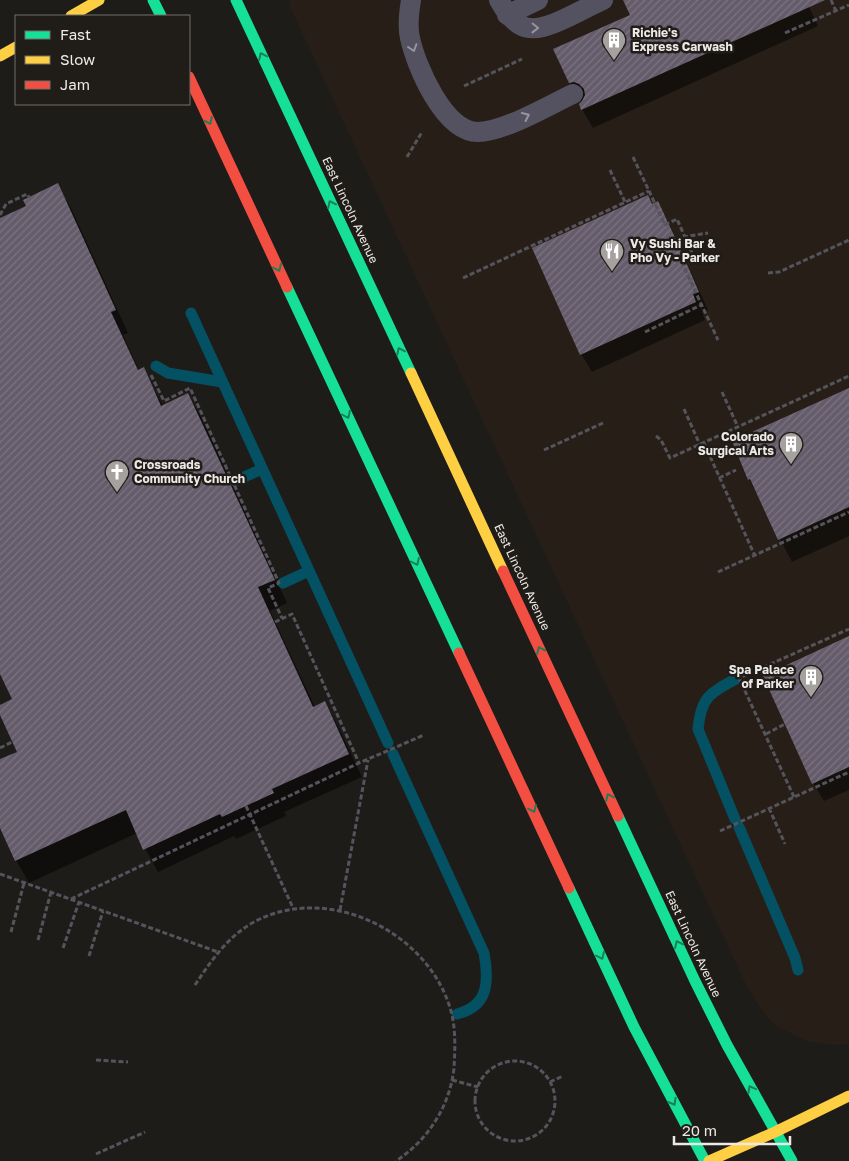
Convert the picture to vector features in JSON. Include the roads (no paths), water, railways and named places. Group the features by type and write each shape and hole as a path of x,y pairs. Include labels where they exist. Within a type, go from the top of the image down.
{"main road":[{"path":"74,15 99,0"},
{"path":"153,0 160,15"},
{"name":"East Lincoln Avenue","path":"236,0 695,981 727,1045 792,1161"},
{"path":"0,56 15,48"},
{"path":"190,79 634,1027 705,1161"},
{"path":"709,1161 849,1096"}],"lane":[{"path":"411,0 409,36 413,50 440,106 456,124 477,132 506,126 574,94"},
{"path":"503,7 538,0"},
{"path":"503,7 522,27 530,29 544,28 603,0"}],"waterway":[{"path":"191,313 388,743"},
{"path":"156,366 168,373 222,382"},
{"path":"235,481 262,469"},
{"path":"283,583 309,571"},
{"path":"735,819 698,729 704,703 719,688 736,679"},
{"path":"393,754 484,953 486,982 481,999 468,1010 457,1014"},
{"path":"739,827 795,958 798,970"}],"place":[{"name":"Richie's Express Carwash","path":"614,61"},
{"name":"Vy Sushi Bar & Pho Vy - Parker","path":"612,272"},
{"name":"Colorado Surgical Arts","path":"791,465"},
{"name":"Crossroads Community Church","path":"117,493"},
{"name":"Spa Palace of Parker","path":"811,698"}]}
